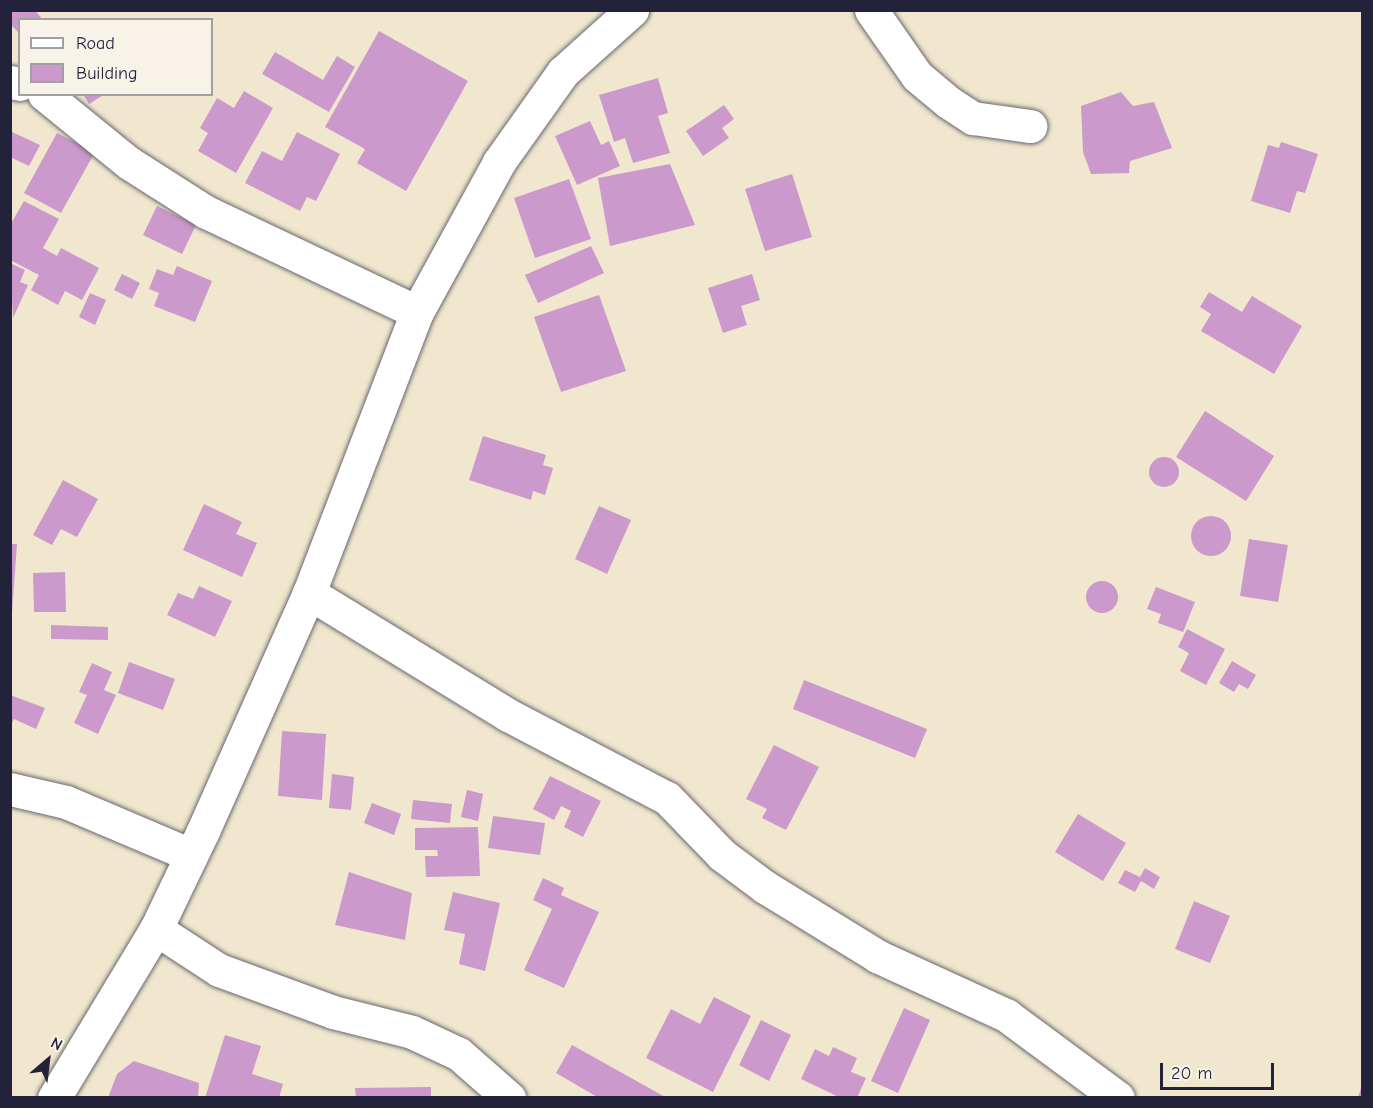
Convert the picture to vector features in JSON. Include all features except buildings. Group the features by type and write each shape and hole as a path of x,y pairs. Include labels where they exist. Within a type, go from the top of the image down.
{"street":[{"path":"54,1098 156,930 191,855 309,593 417,312 499,162 563,72 632,10"},
{"path":"871,10 917,76 948,102 973,118 1030,126"},
{"path":"46,96 129,163 206,212 417,312"},
{"path":"309,593 508,715 667,798 722,855 765,888 877,956 1006,1015 1118,1098"},
{"path":"10,789 66,802 191,855"},
{"path":"156,930 219,970 333,1012 412,1032 459,1054 509,1098"}]}
